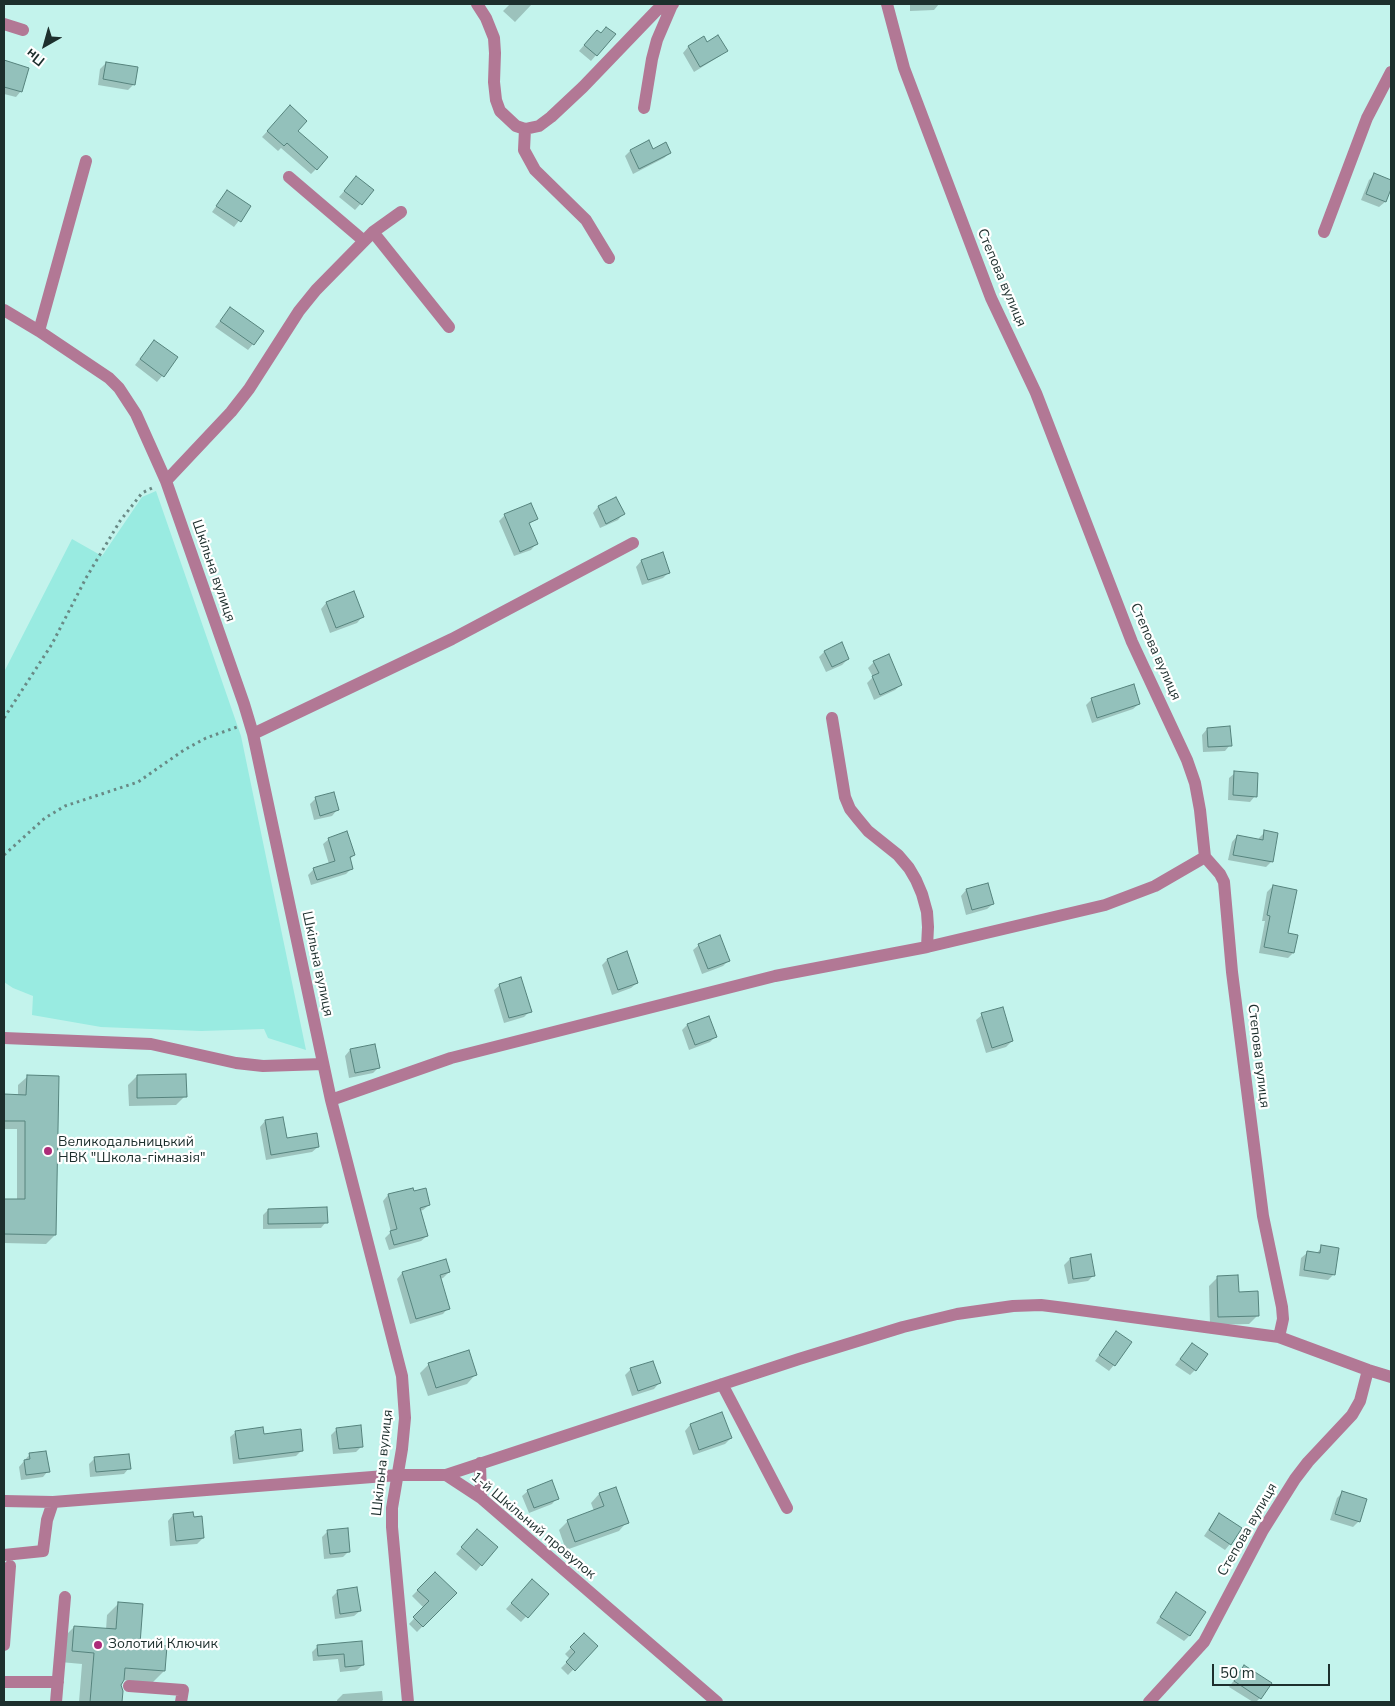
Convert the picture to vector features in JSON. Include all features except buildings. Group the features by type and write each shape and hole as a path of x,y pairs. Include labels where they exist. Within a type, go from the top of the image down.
{"street":[{"path":"477,4 486,18 494,38 494,82 496,100 500,111 516,126 525,129 539,126 551,117 583,87 657,10 673,4"},
{"path":"644,108 657,40 673,4"},
{"name":"Степова вулиця","path":"887,4 904,68 991,298 1036,393 1132,642 1187,760 1195,783 1205,857 1220,874 1224,882 1232,972 1263,1216 1282,1307 1283,1319 1279,1337"},
{"path":"4,24 23,30"},
{"path":"1324,232 1367,118 1391,72"},
{"path":"525,129 524,150 535,170 543,180 586,220 609,258"},
{"path":"39,330 86,161"},
{"path":"289,177 369,236 449,327"},
{"path":"166,481 231,412 249,389 310,297 369,236 401,212"},
{"name":"Шкільна вулиця","path":"4,310 39,330 99,370 119,388 136,414 166,481 251,728 331,1100 402,1376 405,1418 392,1508 392,1527 408,1702"},
{"path":"251,728 452,639 633,543"},
{"path":"832,718 844,796 850,809 858,819 898,855 916,880 927,912 927,947"},
{"path":"331,1100 451,1058 775,976 927,947 1104,905 1155,886 1205,857"},
{"path":"4,1038 151,1044 236,1063 262,1066 323,1064"},
{"path":"4,1501 53,1502 398,1475 446,1475 799,1359 903,1327 957,1314 1013,1306 1041,1305 1279,1337 1391,1377"},
{"name":"Степова вулиця","path":"1149,1702 1204,1642 1262,1530 1294,1479 1352,1415 1360,1401 1368,1370"},
{"path":"722,1384 787,1508"},
{"path":"480,1463 481,1498"},
{"name":"1-й Шкільний провулок","path":"446,1475 481,1498 717,1702"},
{"path":"4,1645 7,1560 43,1551 47,1520 53,1502"},
{"path":"56,1702 65,1597"},
{"path":"4,1682 58,1682"},
{"path":"129,1686 183,1690 181,1702"}],"path":[{"path":"4,718 52,644 86,578 120,521 142,493 166,481"},
{"path":"4,854 45,818 64,806 138,782 184,750 206,738 251,728"}],"shaded area":[{"path":"156,491 241,736 306,1050 268,1038 264,1029 201,1031 101,1027 32,1015 33,996 4,982 4,672 72,539 102,556 142,497"}],"place":[{"name":"Великодальницький НВК \"Школа-гімназія\"","path":"48,1151"},
{"name":"Золотий Ключик","path":"98,1645"}]}
